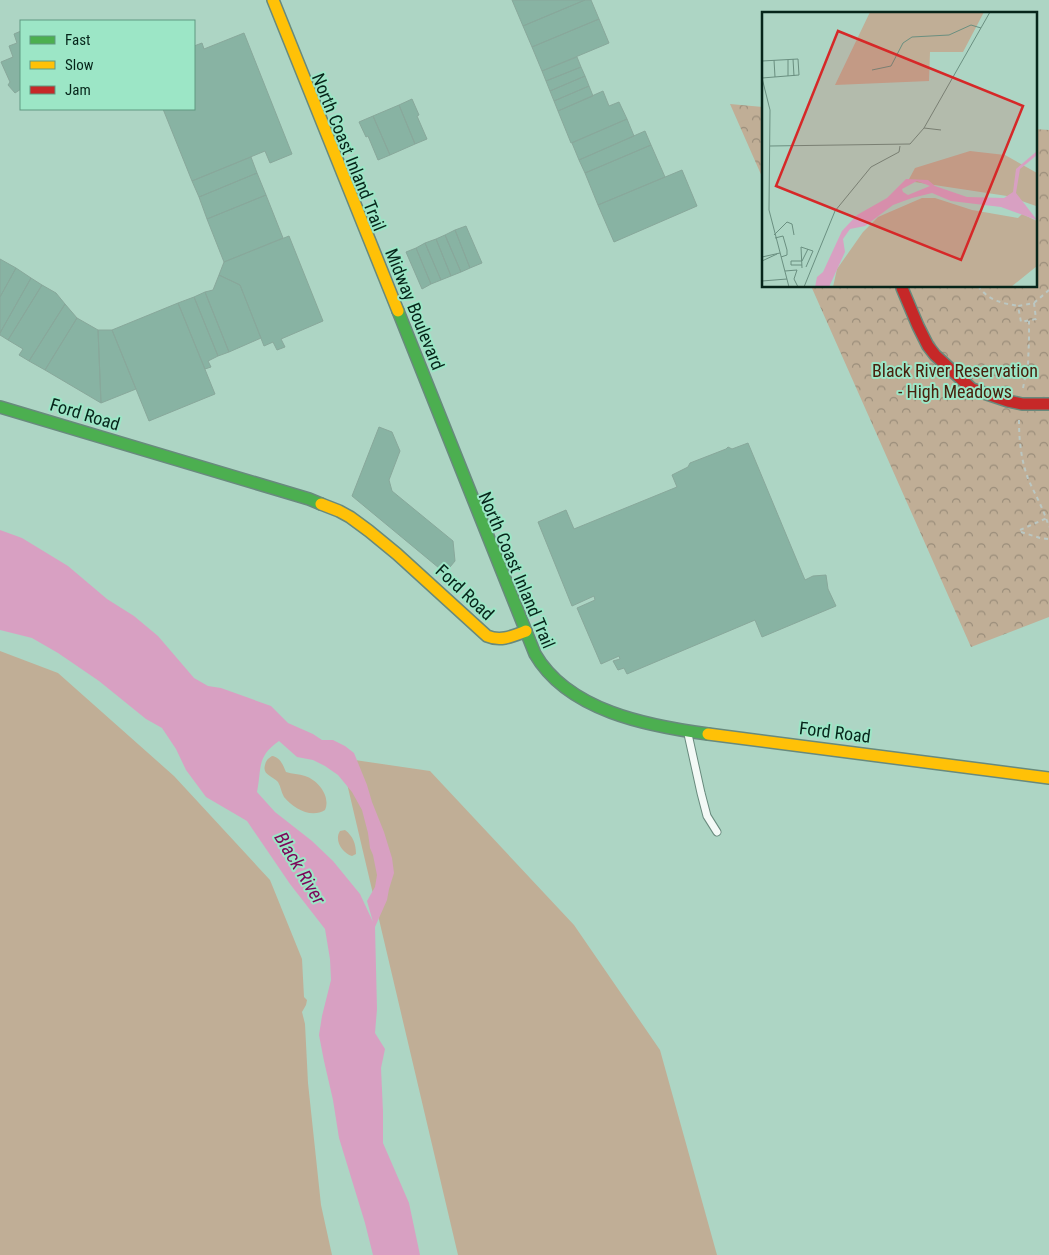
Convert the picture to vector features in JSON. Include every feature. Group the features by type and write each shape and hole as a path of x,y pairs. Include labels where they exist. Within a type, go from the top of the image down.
{"street":[{"name":"Midway Boulevard","path":"273,0 526,631"},
{"path":"902,288 928,346 935,356 972,388 1008,402 1049,404"},
{"name":"Ford Road","path":"0,407 309,499 335,509 350,517 397,554 487,636 501,640 526,631 535,654 544,669 554,680 580,698 608,712 632,720 687,731 1049,778"}],"lane":[{"path":"687,731 707,816 717,832"}],"path":[{"path":"979,288 992,299 1018,306 1034,303 1049,290"},
{"path":"1018,306 1021,322 1029,321 1036,319 1034,303"},
{"path":"1029,321 1028,364 1019,410 1019,437 1022,460 1047,518 1049,527"},
{"path":"1047,518 1020,531 1049,539"}],"green space":[{"path":"730,104 762,107 762,177"},
{"name":"Black River Reservation - High Meadows","path":"1036,129 1049,130 1049,617 971,647 812,288 1036,288"},
{"path":"0,651 58,673 174,776 270,880 302,959 304,997 307,1000 302,1012 305,1024 308,1083 321,1205 332,1255 0,1255"},
{"path":"272,756 279,760 286,772 305,776 319,785 325,794 325,810 308,813 297,808 284,797 278,782 268,775 264,768 266,762"},
{"path":"341,758 430,771 574,925 660,1050 717,1255 458,1255"},
{"path":"345,830 355,844 356,854 352,856 340,846 338,835 340,831"}],"water":[{"name":"Black River","path":"0,530 22,538 68,566 107,599 134,616 158,636 194,678 208,686 221,688 271,706 288,723 322,740 333,740 354,753 384,832 392,858 394,873 387,900 375,927 377,1009 375,1033 385,1049 381,1068 383,1143 409,1203 420,1255 373,1255 339,1138 319,1035 331,980 325,929 290,884 247,821 206,797 186,770 176,749 162,728 146,719 99,681 58,653 32,638 0,630","holes":["279,741 297,757 313,760 338,775 352,792 362,810 377,875 375,887 367,901 373,922 360,894 333,861 312,841 275,812 257,792 261,764 263,758 272,747"]}],"building":[{"path":"512,0 585,0 523,26"},
{"path":"585,0 591,0 599,19 532,47 523,26"},
{"path":"599,19 609,43 542,71 532,47"},
{"path":"20,31 20,90 15,93 8,85 10,82 1,62 13,57 9,46 17,43 14,34"},
{"path":"244,33 292,154 270,163 265,151 192,181 163,110 195,110 195,46 202,43 204,49"},
{"path":"577,57 581,67 546,81 542,71"},
{"path":"581,67 585,76 550,91 546,81"},
{"path":"585,76 589,86 554,101 550,91"},
{"path":"589,86 593,96 558,111 554,101"},
{"path":"603,91 609,106 619,102 627,119 571,143 558,111"},
{"path":"412,99 427,139 415,144 399,105"},
{"path":"399,105 415,144 390,155 373,116"},
{"path":"373,116 390,155 378,160 368,136 366,137 359,122"},
{"path":"627,119 634,136 579,160 572,143"},
{"path":"645,131 651,145 585,173 579,160"},
{"path":"651,145 665,177 598,205 585,173"},
{"path":"251,157 257,173 199,197 192,181"},
{"path":"682,170 697,206 614,242 598,205"},
{"path":"257,173 266,195 207,219 199,197"},
{"path":"266,195 283,238 224,262 207,219"},
{"path":"466,226 482,263 470,268 455,230"},
{"path":"455,230 470,268 461,272 445,235"},
{"path":"445,235 461,272 451,276 436,239"},
{"path":"289,236 323,321 281,339 285,347 277,350 273,342 264,346 240,285 219,275 224,262"},
{"path":"436,239 451,276 441,280 425,243"},
{"path":"425,243 441,280 431,284 416,248"},
{"path":"416,248 431,284 422,289 406,252"},
{"path":"0,259 16,268 0,297"},
{"path":"16,268 31,278 0,333 0,297"},
{"path":"219,275 240,285 261,338 229,352 205,292 213,290"},
{"path":"31,278 42,285 8,340 0,335 0,333"},
{"path":"42,285 56,293 65,304 29,361 19,355 23,349 8,340"},
{"path":"205,292 229,352 218,356 194,297"},
{"path":"194,297 218,356 208,361 211,367 205,369 178,303"},
{"path":"178,303 215,394 149,421 112,330"},
{"path":"65,304 77,318 45,370 29,361"},
{"path":"77,318 98,330 101,403 45,370"},
{"path":"98,330 112,330 136,389 101,403"},
{"path":"379,427 392,432 400,451 389,480 392,491 453,541 455,561 445,573 352,496"},
{"path":"748,443 805,580 813,576 826,575 828,589 836,606 762,637 755,620 627,674 624,668 618,670 613,661 620,659 619,656 601,664 577,608 595,600 594,596 572,606 538,522 566,510 574,529 677,487 672,475 688,467 690,463 728,447 732,449"}],"traffic: fast":[{"path":"398,311 535,654 549,673 568,689 588,702 636,720 708,734"},
{"path":"0,407 321,504"}],"traffic: slow":[{"path":"273,0 398,311"},
{"path":"321,504 350,517 369,531 487,636 502,638 526,631"},
{"path":"708,734 1049,778"}],"traffic: jam":[{"path":"902,288 928,346 935,355 972,389 1022,404 1049,404"}]}
